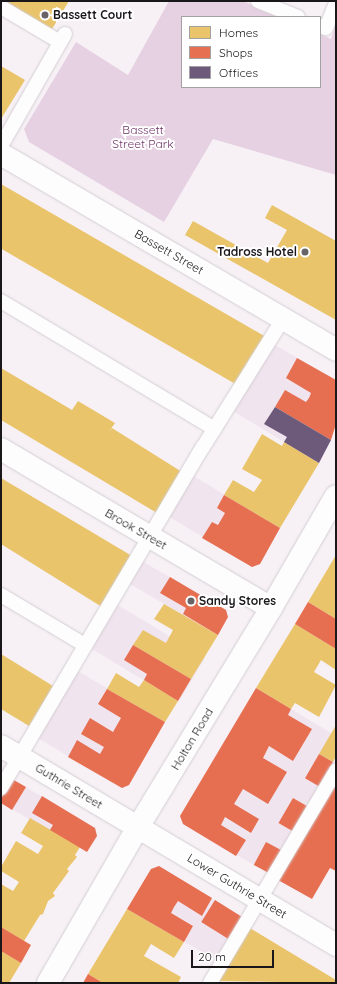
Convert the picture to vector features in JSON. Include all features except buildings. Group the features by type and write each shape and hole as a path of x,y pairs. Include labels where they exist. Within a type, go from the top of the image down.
{"street":[{"name":"Bassett Street","path":"1,154 336,350"},
{"name":"Brook Street","path":"1,450 271,608"},
{"name":"Holton Road","path":"48,983 138,827 271,608 336,496"},
{"name":"Guthrie Street","path":"1,746 138,827"},
{"name":"Lower Guthrie Street","path":"138,827 336,945"}],"lane":[{"path":"258,1 296,16"},
{"path":"321,26 326,28 336,3"},
{"path":"1,7 63,38 1,146"},
{"path":"1,301 215,429"},
{"path":"1,788 85,645 283,319"},
{"path":"1,595 85,645"},
{"path":"210,983 336,771"}],"shaded area":[{"path":"273,344 336,380 336,424 319,463 233,411"},
{"path":"192,475 280,528 260,564 252,567 168,516"},
{"path":"142,561 226,610 228,617 218,635 128,583"},
{"path":"116,604 205,658 179,701 90,648"},
{"path":"76,670 165,722 129,785 122,788 36,737"},
{"path":"256,688 336,736 336,757 268,873 183,824 180,816"},
{"path":"12,779 95,828 97,836 87,852 1,803"},
{"path":"159,866 242,917 216,960 127,909 151,869"}],"green space":[{"name":"Bassett Street Park","path":"169,1 243,1 278,16 181,16 181,88 321,88 321,34 331,39 336,24 336,175 213,139 164,222 29,142 24,129 76,42 128,75"}],"place":[{"name":"Bassett Court","path":"45,15"},
{"name":"Tadross Hotel","path":"305,252"},
{"name":"Sandy Stores","path":"191,601"}]}
